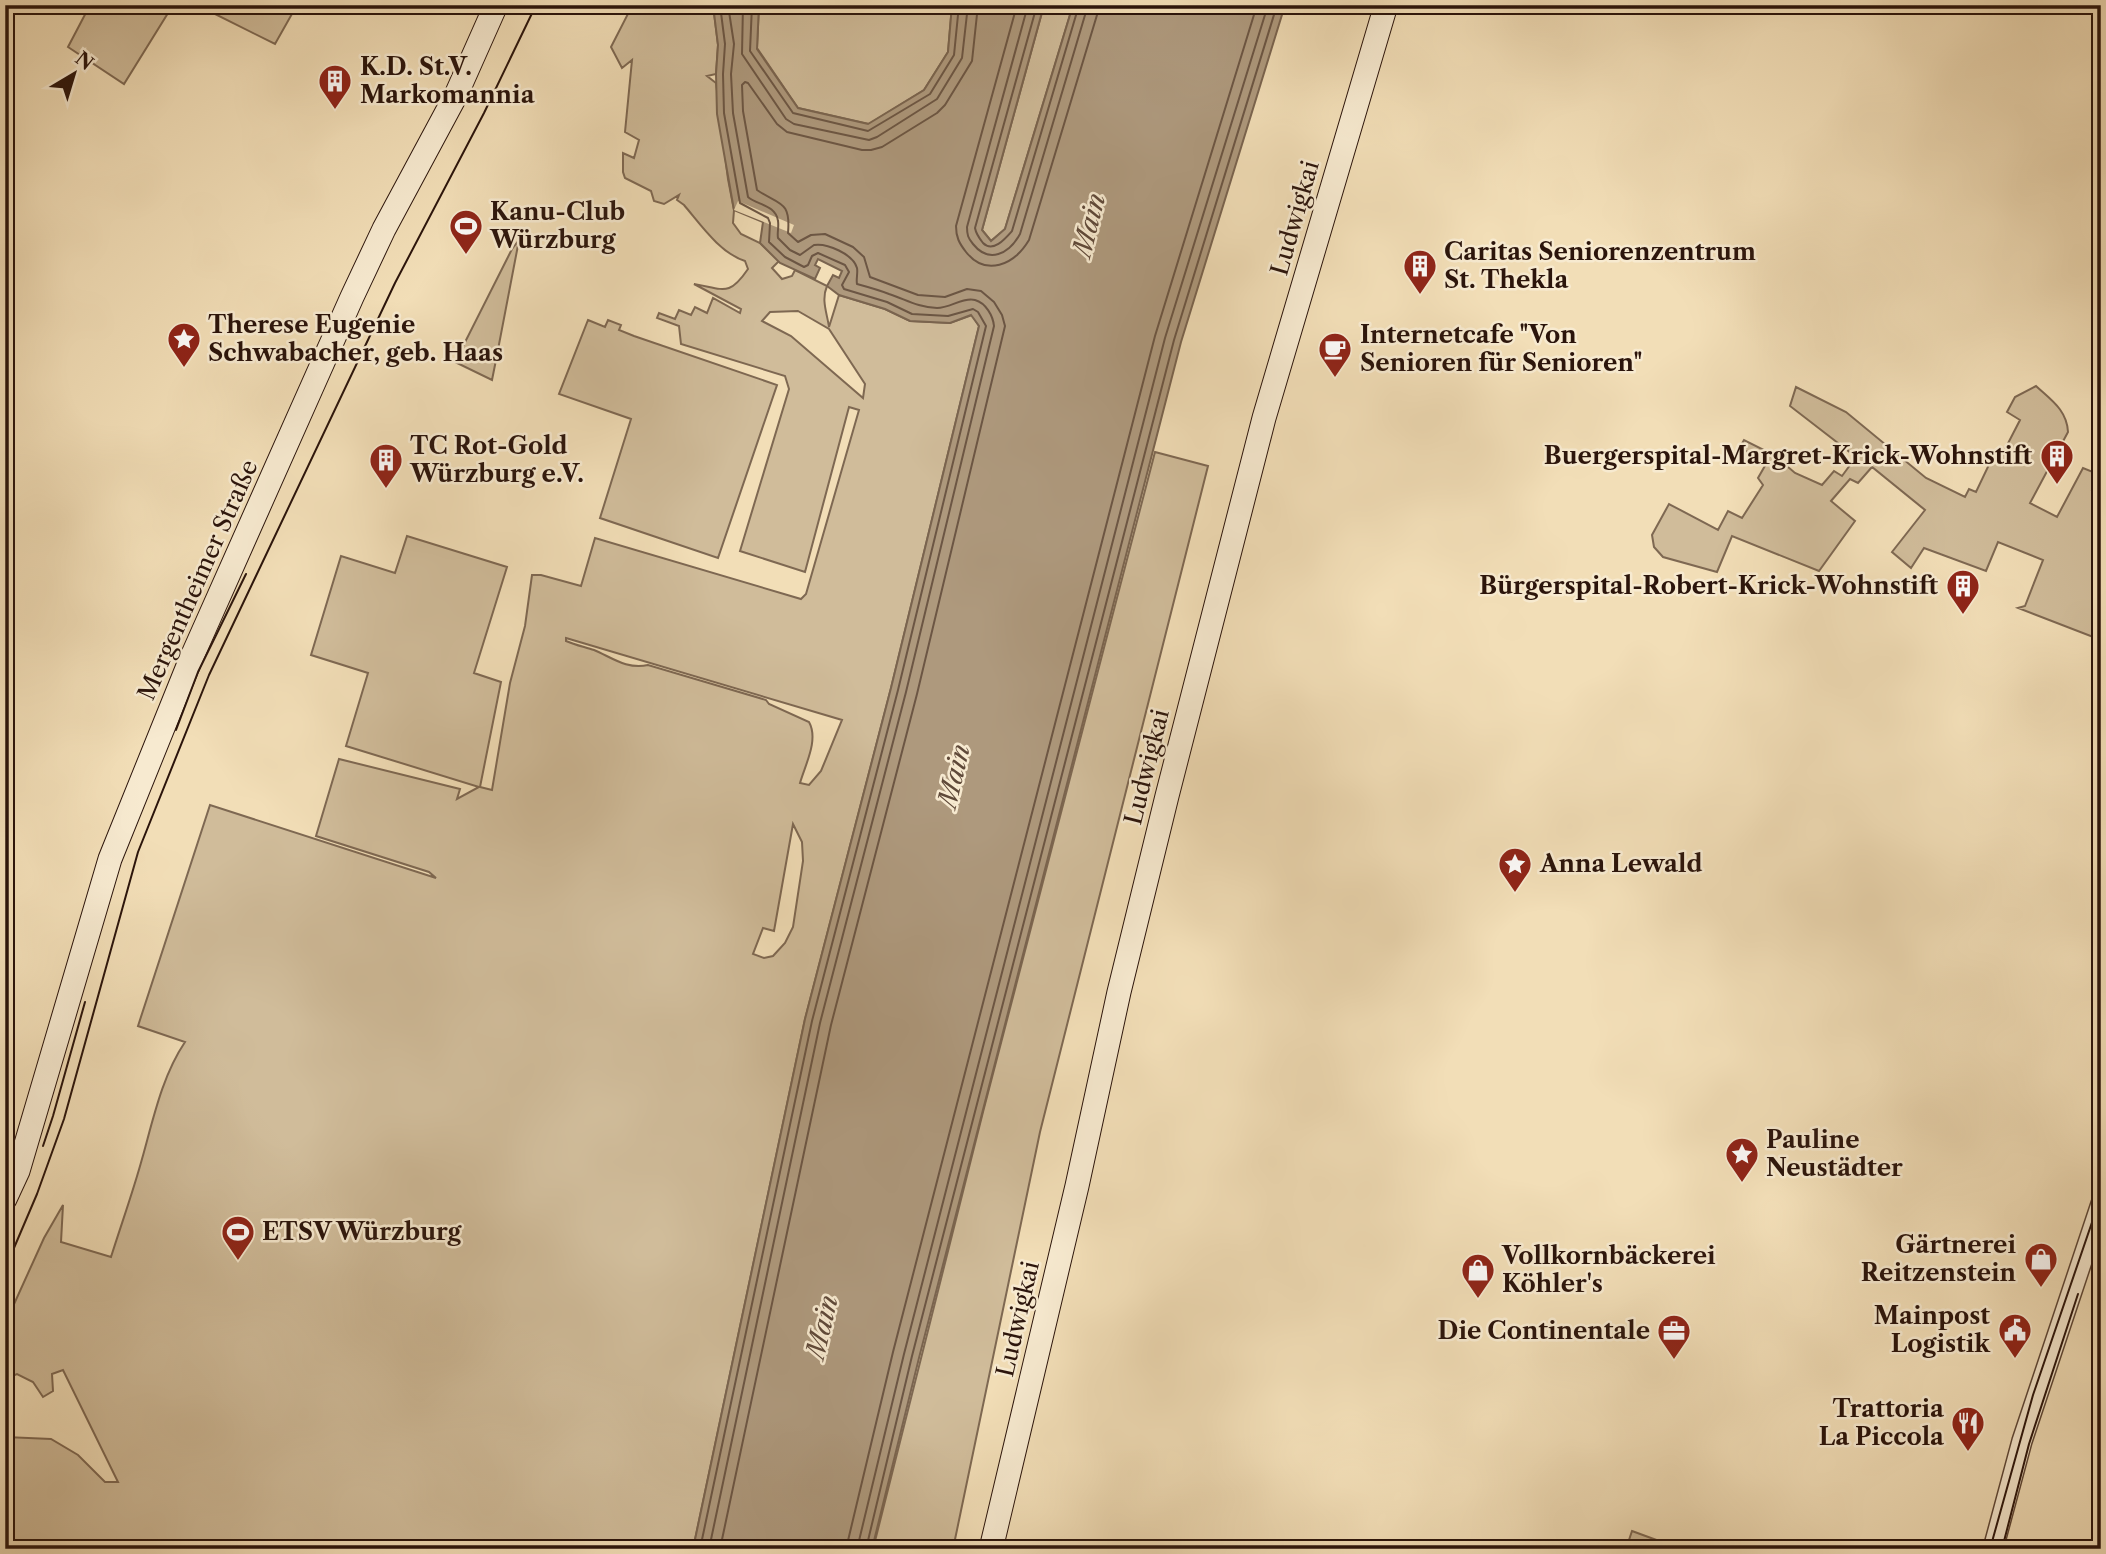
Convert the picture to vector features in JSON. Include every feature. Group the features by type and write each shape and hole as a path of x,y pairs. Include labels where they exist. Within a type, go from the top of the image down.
{"main road":[{"name":"Mergentheimer Straße","path":"5,1199 18,1171 110,859 190,661 365,268 456,94 496,5"},
{"name":"Ludwigkai","path":"991,1549 1077,1186 1119,992 1261,428 1386,5"}],"street":[{"path":"1993,1549 2021,1441 2101,1204"}],"shaded area":[{"path":"90,5 173,5 124,84 68,47"},
{"path":"197,5 297,5 275,44"},
{"path":"626,5 713,5 718,45 716,74 707,76 716,83 734,210 733,223 741,234 760,243 779,261 772,268 782,279 792,276 795,270 827,286 824,301 829,327 839,295 885,309 910,321 950,323 972,315 979,326 891,688 805,1019 693,1549 5,1549 6,1437 51,1439 78,1455 105,1482 118,1482 63,1370 52,1374 53,1391 43,1397 33,1382 17,1374 5,1379 5,1324 44,1238 63,1205 61,1242 111,1257 159,1099 170,1069 185,1042 138,1026 210,805 436,878 429,872 316,836 339,759 460,789 457,799 479,787 346,746 368,673 311,655 341,556 395,573 407,536 507,567 474,673 501,682 480,787 492,790 510,683 525,626 532,575 581,586 595,538 801,599 806,594 859,410 849,407 805,572 740,551 789,389 785,376 681,344 679,326 657,318 659,313 675,319 679,310 691,315 695,307 707,313 713,298 740,313 741,309 694,284 725,289 736,284 748,269 745,261 727,252 712,238 677,200 679,195 664,204 654,201 651,191 625,178 623,153 634,158 639,140 625,132 632,60 622,68 611,47 631,8","holes":["798,311 829,329 865,384 863,398 791,336 762,321 770,312","566,638 842,720 821,771 809,785 800,783 812,744 809,722 769,704 766,700 648,665 626,664 566,641","793,824 802,842 803,861 793,927 785,943 773,956 764,958 753,954 763,928 774,931"]},
{"path":"759,5 952,5 948,52 924,90 869,124 798,108 757,48"},
{"path":"1044,5 1073,5 1005,229 991,241 982,230"},
{"path":"519,240 492,380 455,362"},
{"path":"588,320 605,327 608,320 621,325 619,330 634,336 777,385 718,558 600,518 631,419 559,394"},
{"path":"2036,386 2061,411 2068,432 2030,503 2057,517 2083,468 2098,474 2092,490 2101,494 2101,640 2018,608 2025,606 2043,560 1998,542 1986,571 1924,548 1911,568 1892,552 1925,510 1872,467 1858,483 1850,479 1831,501 1855,521 1819,571 1732,536 1717,572 1663,557 1654,547 1652,535 1669,504 1718,530 1728,511 1742,518 1763,485 1758,478 1766,464 1740,447 1744,440 1774,455 1795,473 1822,485 1834,471 1842,476 1856,457 1790,406 1796,387 1846,412 1926,478 1965,497 1969,489 1976,492 1995,452 2002,455 2020,420 2007,412 2015,397"},
{"path":"1155,452 1208,466 1040,1132 953,1549 873,1549 983,1112"},
{"path":"1632,1531 1681,1549 1626,1549"}],"water":[{"name":"Main","path":"713,5 759,5 757,49 798,108 868,124 924,90 948,52 952,5 1044,5 982,230 991,241 1005,229 1073,5 1285,5 1181,342 872,1549 693,1549 805,1019 891,688 979,326 971,315 950,323 910,321 885,309 839,295 827,286 833,275 839,278 842,271 818,259 815,265 820,268 815,279 780,263 760,243 763,222 734,210 717,114 718,45"}],"pier":[{"path":"738,201 794,225 791,233 734,210"}],"tram line":[{"path":"5,1269 37,1194 64,1119 138,852 209,675 395,283 484,113 536,5"},
{"path":"176,730 198,672 246,574"},
{"path":"43,1146 85,1002"},
{"path":"1990,1549 2033,1395 2101,1196"},
{"path":"2002,1549 2029,1444 2078,1294"}],"place":[{"name":"K.D. St.V. Markomannia","path":"335,111"},
{"name":"Kanu-Club Würzburg","path":"466,256"},
{"name":"Caritas Seniorenzentrum St. Thekla","path":"1420,296"},
{"name":"Therese Eugenie Schwabacher, geb. Haas","path":"184,369"},
{"name":"Internetcafe \"Von Senioren für Senioren\"","path":"1335,379"},
{"name":"Buergerspital-Margret-Krick-Wohnstift","path":"2057,486"},
{"name":"TC Rot-Gold Würzburg e.V.","path":"386,490"},
{"name":"Bürgerspital-Robert-Krick-Wohnstift","path":"1963,616"},
{"name":"Anna Lewald","path":"1515,894"},
{"name":"Pauline Neustädter","path":"1742,1184"},
{"name":"ETSV Würzburg","path":"238,1262"},
{"name":"Gärtnerei Reitzenstein","path":"2041,1289"},
{"name":"Vollkornbäckerei Köhler's","path":"1478,1300"},
{"name":"Mainpost Logistik","path":"2015,1360"},
{"name":"Die Continentale","path":"1674,1361"},
{"name":"Trattoria La Piccola","path":"1968,1453"}]}
